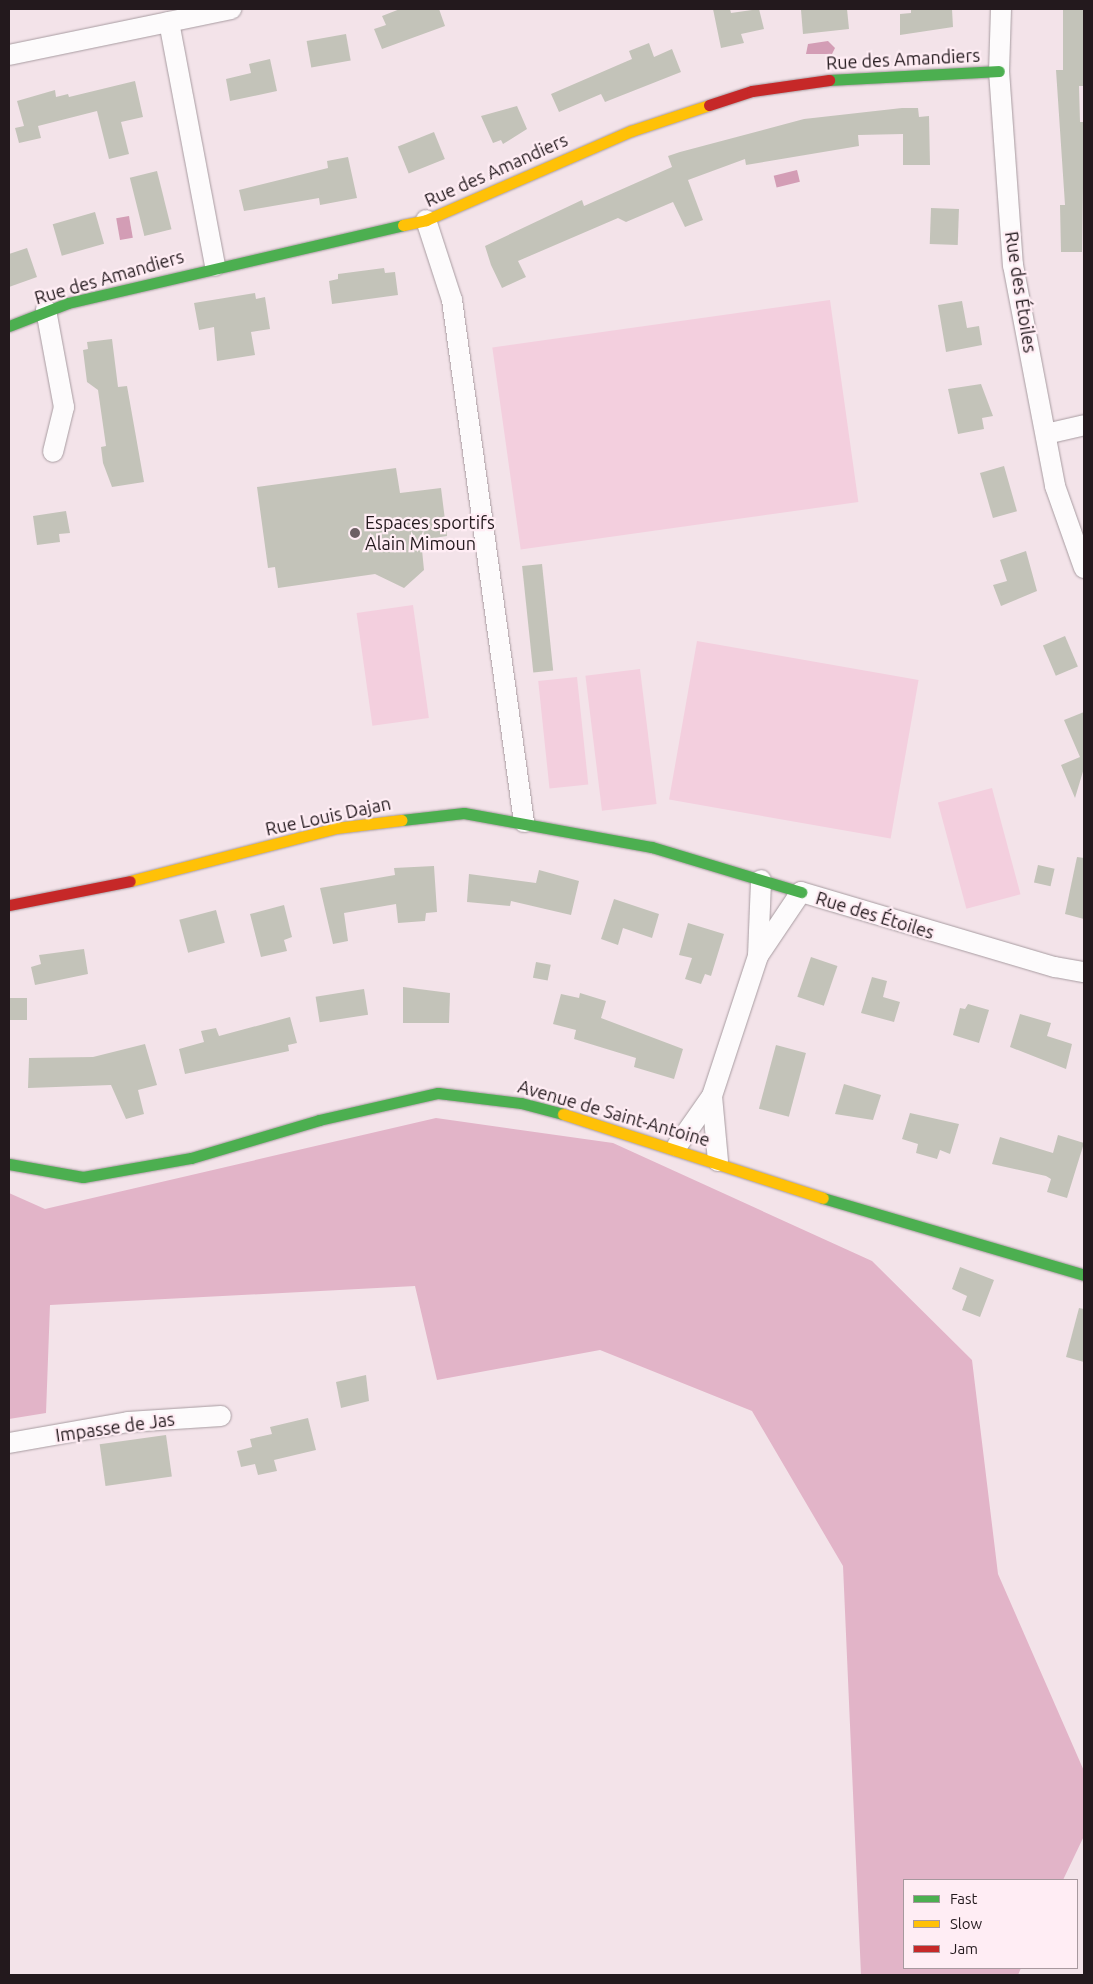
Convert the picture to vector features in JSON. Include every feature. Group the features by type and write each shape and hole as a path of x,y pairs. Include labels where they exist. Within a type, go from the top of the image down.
{"street":[{"path":"9,55 231,9"},
{"name":"Rue des Étoiles","path":"1001,9 1000,70 1013,265 1046,434 1054,486 1084,568"},
{"path":"169,22 215,266"},
{"name":"Rue des Amandiers","path":"9,326 46,310 215,266 426,220 630,131 752,91 860,75 1000,70"},
{"path":"426,220 452,300 524,822"},
{"path":"46,310 64,407 53,452"},
{"path":"1046,434 1084,425"},
{"name":"Rue Louis Dajan","path":"9,905 143,879 374,821 464,813 524,822 652,847 801,892"},
{"path":"758,956 761,880"},
{"name":"Rue des Étoiles","path":"718,1161 712,1096 758,956 801,892 1046,965 1084,972"},
{"name":"Avenue de Saint-Antoine","path":"9,1164 83,1177 191,1158 319,1120 438,1093 521,1103 677,1146 877,1217 1084,1276"},
{"path":"677,1146 712,1096"},
{"name":"Impasse de Jas","path":"9,1443 128,1422 221,1416"}],"shaded area":[{"path":"828,41 835,48 832,54 806,54 808,44"},
{"path":"797,170 800,182 777,187 774,176"},
{"path":"129,216 133,238 120,240 116,218"},
{"path":"830,300 858,502 521,549 492,347"},
{"path":"413,605 429,718 372,726 357,613"},
{"path":"697,641 919,680 891,839 669,800"},
{"path":"640,669 657,804 602,811 585,676"},
{"path":"577,677 588,784 550,788 538,681"},
{"path":"992,788 1020,894 966,909 938,802"},
{"path":"436,1118 613,1143 872,1261 972,1360 998,1574 1084,1771 1084,1836 1063,1879 903,1879 903,1969 1021,1969 1018,1975 861,1975 843,1566 752,1411 600,1350 437,1380 415,1286 50,1305 46,1413 9,1419 9,1193 45,1209"}],"building":[{"path":"400,9 439,9 445,26 382,49 374,29 386,25 382,16"},
{"path":"713,9 730,9 731,13 759,9 764,29 741,34 744,43 721,48"},
{"path":"847,9 849,29 803,34 801,10"},
{"path":"911,9 952,9 953,27 900,35 900,14 911,13"},
{"path":"1063,9 1084,9 1084,86 1079,86 1080,122 1084,122 1082,252 1061,252 1060,205 1065,205 1056,70 1063,70"},
{"path":"346,34 351,61 311,68 307,41"},
{"path":"649,43 654,57 672,49 681,72 605,102 601,94 559,112 551,94 632,59 629,51"},
{"path":"270,59 277,91 230,101 226,79 251,73 249,64"},
{"path":"135,81 143,117 121,122 129,154 109,159 97,111 38,126 41,138 19,143 15,128 24,126 17,101 55,90 56,97 68,94 69,97"},
{"path":"517,106 527,129 503,144 501,140 493,143 481,116"},
{"path":"902,108 918,108 919,117 929,116 930,165 903,165 903,134 858,135 859,146 746,165 745,159 688,180 703,220 685,227 673,202 626,222 618,218 518,261 526,277 502,288 491,265 485,246 582,200 584,206 672,167 668,156 804,119"},
{"path":"434,132 445,159 409,173 398,147"},
{"path":"348,157 357,198 320,205 319,198 244,211 239,190 328,168 327,161"},
{"path":"157,171 172,229 144,236 130,178"},
{"path":"931,208 959,209 958,245 930,244"},
{"path":"95,212 104,244 62,256 53,224"},
{"path":"27,248 37,277 9,287 9,254"},
{"path":"384,268 385,273 395,272 398,295 332,304 329,281 338,279 338,274"},
{"path":"255,293 256,299 265,297 270,329 251,332 255,355 217,361 214,327 199,330 194,303"},
{"path":"962,301 967,328 979,326 982,345 946,352 938,305"},
{"path":"112,339 118,387 127,386 144,482 112,487 103,463 101,447 106,446 98,390 87,382 83,350 88,349 87,342"},
{"path":"981,384 993,416 982,418 984,429 958,434 948,389"},
{"path":"1004,466 1017,511 993,518 980,473"},
{"path":"396,468 400,493 441,488 447,536 421,540 424,570 404,588 375,574 278,588 275,567 268,568 257,487"},
{"path":"66,511 70,533 59,534 60,542 37,545 33,516"},
{"path":"1026,551 1037,591 1001,606 993,585 1007,581 1000,560"},
{"path":"542,564 553,670 533,673 522,566"},
{"path":"1065,636 1078,666 1056,676 1043,645"},
{"path":"1084,712 1084,768 1075,798 1061,765 1080,757 1064,720"},
{"path":"1077,857 1084,858 1084,919 1065,914"},
{"path":"1038,865 1055,869 1051,886 1034,883"},
{"path":"434,866 437,912 426,913 425,921 398,923 396,904 344,913 348,941 333,944 320,888 395,875 394,868"},
{"path":"539,870 579,881 571,915 511,901 510,906 467,902 469,874 536,883"},
{"path":"614,899 659,914 652,938 623,928 618,945 601,939"},
{"path":"284,905 292,937 284,940 287,951 261,957 250,914"},
{"path":"216,910 225,943 188,953 179,920"},
{"path":"688,923 724,934 711,976 705,974 701,984 685,979 692,958 679,955"},
{"path":"84,949 88,974 35,985 31,967 41,964 39,955"},
{"path":"811,957 837,966 824,1006 797,997"},
{"path":"536,962 551,965 548,981 533,978"},
{"path":"872,977 887,981 883,997 900,1002 894,1022 861,1013"},
{"path":"403,987 450,993 449,1023 403,1023"},
{"path":"364,989 368,1015 320,1022 316,997"},
{"path":"580,993 606,1001 601,1018 683,1049 674,1079 634,1067 636,1058 574,1039 576,1030 553,1024 561,994 579,998"},
{"path":"9,998 27,998 27,1020 9,1020"},
{"path":"968,1004 989,1010 979,1043 953,1035 960,1008 965,1009"},
{"path":"1020,1014 1051,1023 1047,1036 1072,1044 1066,1069 1010,1047"},
{"path":"290,1017 297,1043 288,1045 289,1051 185,1074 179,1049 204,1042 201,1031 216,1028 219,1036"},
{"path":"145,1044 157,1085 138,1090 144,1114 126,1119 111,1085 28,1088 29,1058 93,1057"},
{"path":"776,1045 806,1053 789,1117 759,1109"},
{"path":"844,1084 881,1095 873,1120 835,1114"},
{"path":"910,1113 959,1124 950,1154 940,1150 937,1159 916,1153 918,1144 902,1139"},
{"path":"1058,1135 1084,1143 1067,1198 1047,1192 1051,1179 1046,1176 992,1164 1000,1137 1053,1153"},
{"path":"960,1267 994,1280 980,1317 962,1310 967,1296 952,1289"},
{"path":"1079,1308 1084,1309 1084,1362 1066,1357"},
{"path":"366,1375 369,1401 341,1408 336,1382"},
{"path":"308,1418 316,1450 274,1460 277,1471 258,1475 255,1464 241,1467 237,1451 252,1447 250,1439 272,1434 270,1427"},
{"path":"166,1435 172,1477 105,1486 100,1444"}],"traffic: fast":[{"path":"829,80 999,71"},
{"path":"9,326 68,303 403,225"},
{"path":"402,820 464,813 652,847 801,892"},
{"path":"9,1164 83,1177 191,1158 319,1120 438,1093 521,1103 563,1114"},
{"path":"823,1198 1084,1275"}],"traffic: slow":[{"path":"403,225 426,220 631,131 709,105"},
{"path":"130,881 336,828 402,820"},
{"path":"563,1114 823,1198"}],"traffic: jam":[{"path":"709,105 752,91 829,80"},
{"path":"9,905 130,881"}],"place":[{"name":"Espaces sportifs Alain Mimoun","path":"355,533"}]}
